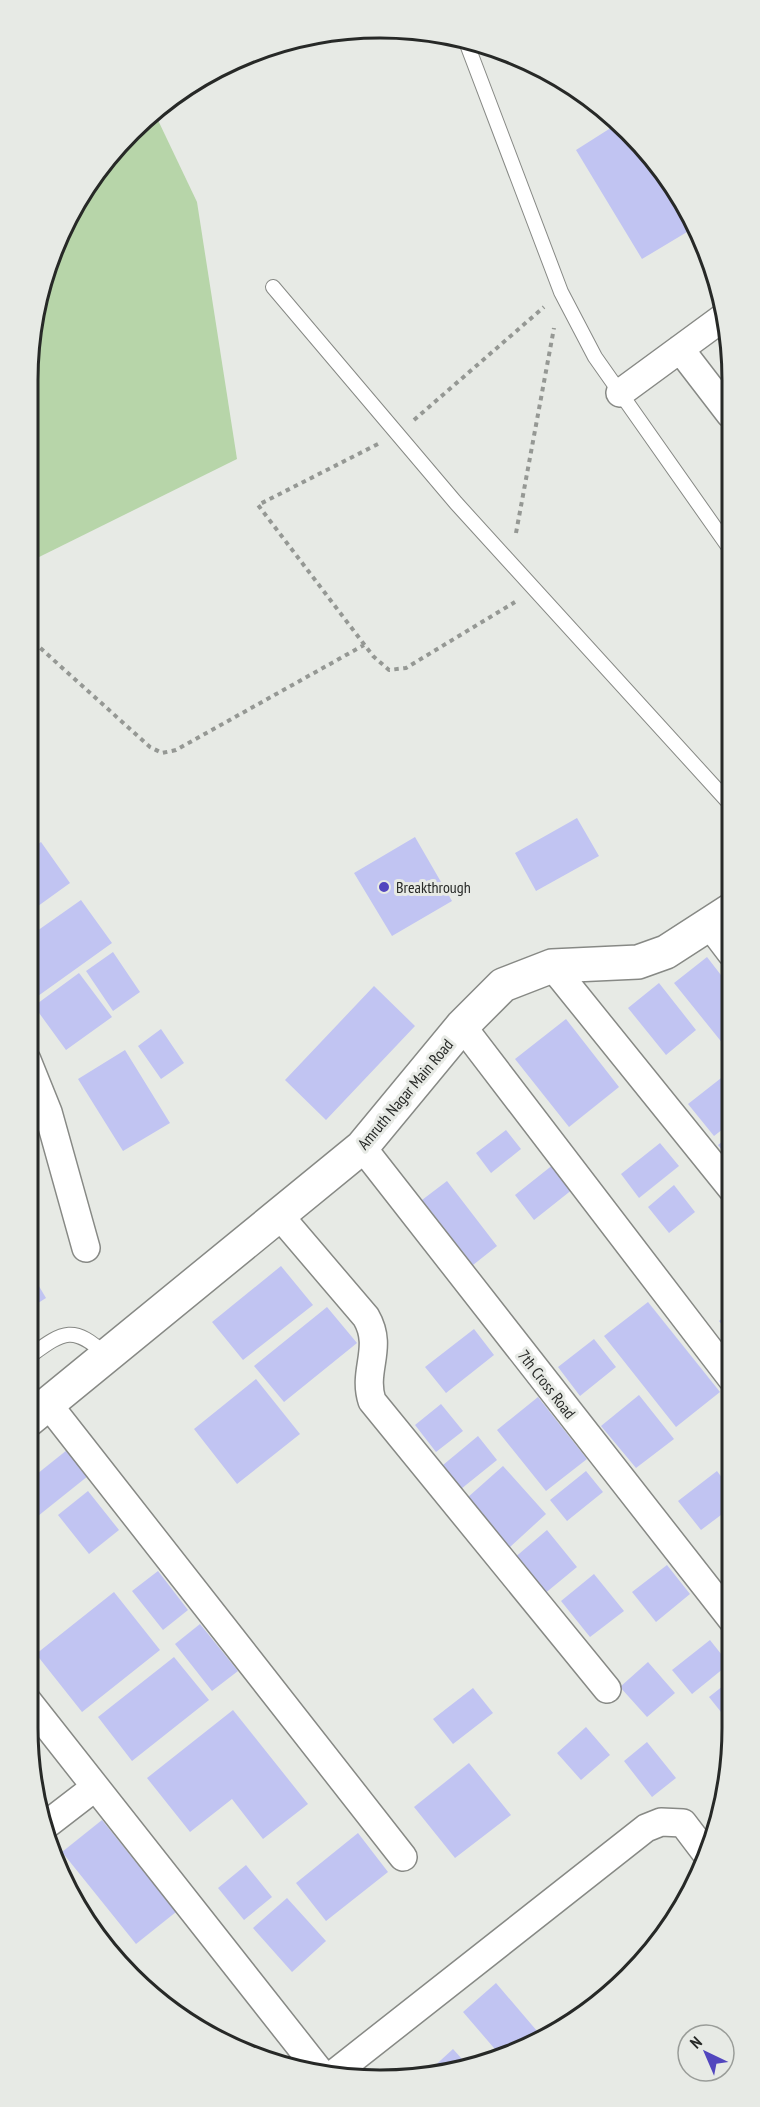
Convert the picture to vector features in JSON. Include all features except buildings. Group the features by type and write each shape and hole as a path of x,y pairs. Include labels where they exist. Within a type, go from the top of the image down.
{"main road":[{"name":"Amruth Nagar Main Road","path":"38,1412 362,1147 462,1026 503,985 552,966 638,962 666,952 720,917"}],"street":[{"path":"620,393 718,321"},
{"path":"680,349 722,404"},
{"path":"552,966 722,1177"},
{"path":"462,1026 722,1366"},
{"path":"38,1087 48,1112 86,1248"},
{"name":"7th Cross Road","path":"362,1147 722,1607"},
{"path":"279,1215 366,1317 373,1329 375,1342 367,1385 372,1401 607,1689"},
{"path":"38,1412 403,1857"},
{"path":"38,1714 313,2063"},
{"path":"51,1821 94,1788"},
{"path":"342,2068 646,1828 661,1822 683,1823 701,1846"}],"lane":[{"path":"469,49 561,292 595,357 722,538"},
{"path":"273,287 510,563 722,795"},
{"path":"38,1350 56,1337 73,1334 89,1339 107,1356"}],"path":[{"path":"535,590 406,668 389,670 364,645 258,505 398,434 561,292"},
{"path":"510,563 561,292"},
{"path":"38,646 150,747 162,753 176,750 364,645"}],"green space":[{"path":"157,119 197,202 237,459 38,558 38,358 49,291 64,249 83,209 122,154"}],"place":[{"name":"Breakthrough","path":"384,887"}]}
